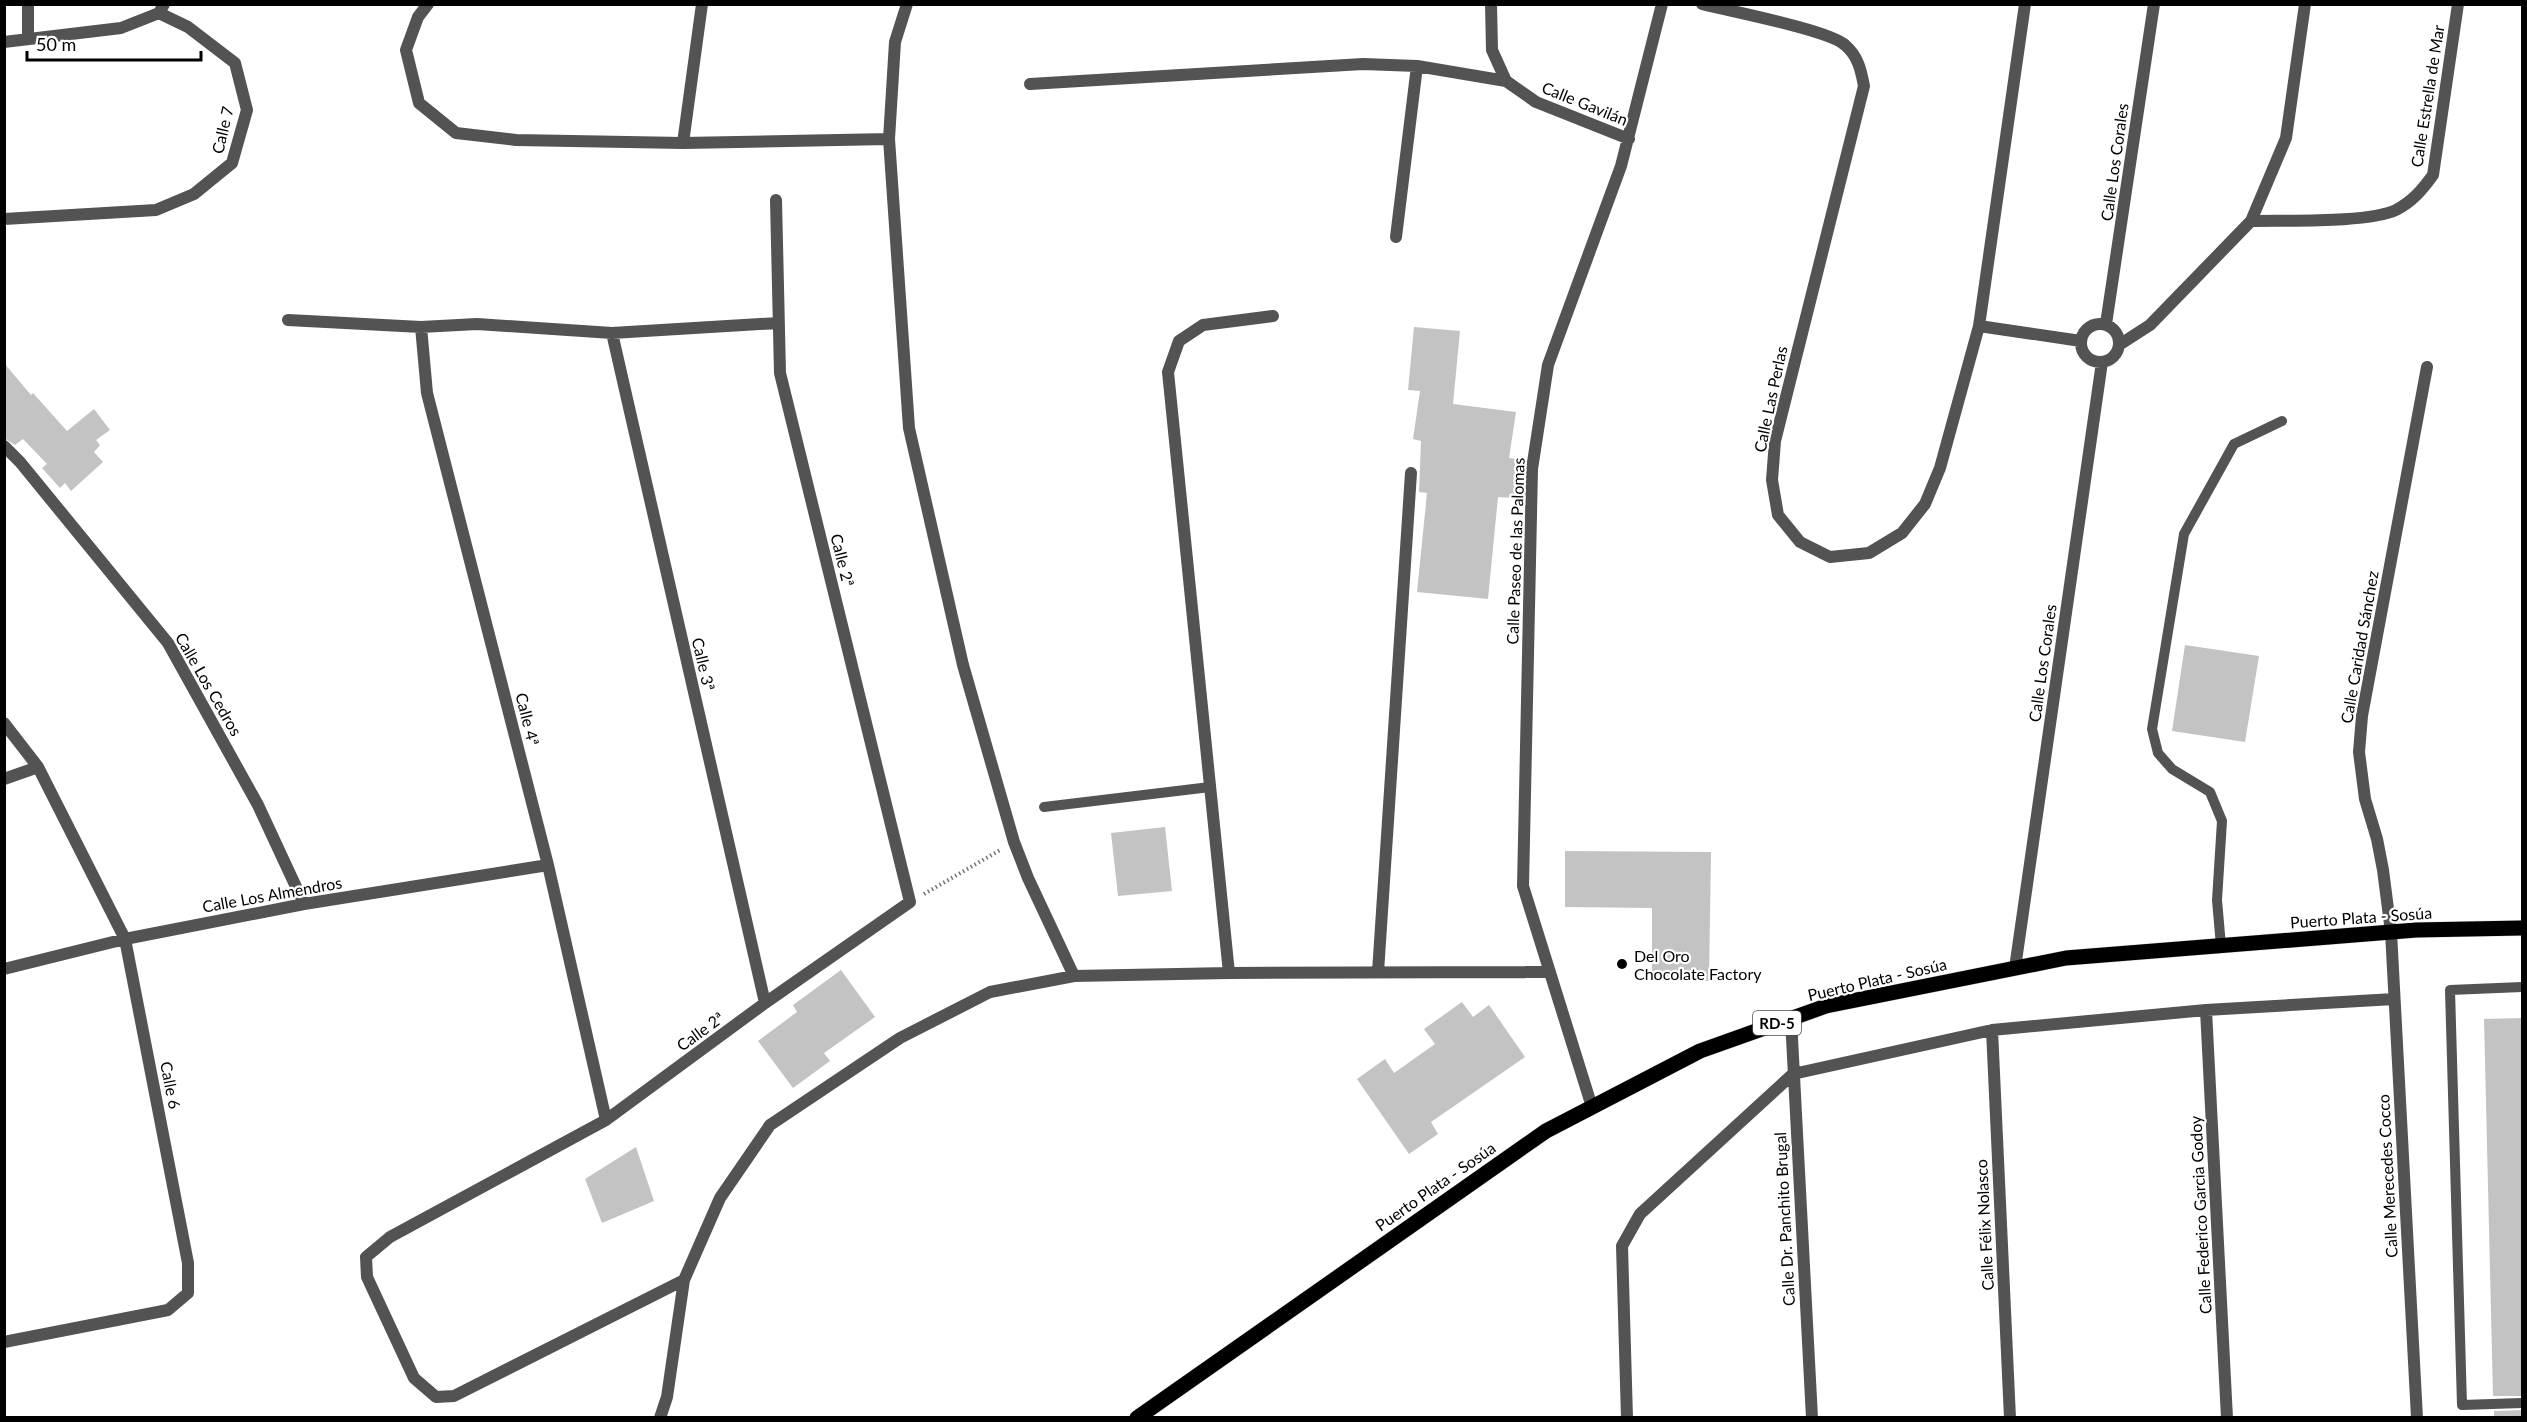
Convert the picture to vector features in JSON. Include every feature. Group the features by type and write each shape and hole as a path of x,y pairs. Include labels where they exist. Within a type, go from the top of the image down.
{"main road":[{"name":"Puerto Plata - Sosúa","path":"1137,1418 1546,1131 1700,1051 1826,1006 2066,958 2391,932 2523,928"}],"street":[{"path":"28,4 28,38"},
{"path":"428,4 418,17 406,50 418,103 456,133 516,140 683,143 889,139"},
{"path":"683,143 702,4"},
{"path":"907,4 895,42 889,139 909,428 963,665 1014,842 1074,976"},
{"path":"1491,4 1492,50 1506,81"},
{"name":"Calle Paseo de las Palomas","path":"1592,1107 1523,886 1532,469 1548,365 1629,139 1662,4"},
{"name":"Calle Las Perlas","path":"1702,4 1824,35 1844,44 1860,63 1864,86 1775,441 1772,480 1778,515 1800,542 1830,557 1869,553 1902,533 1925,504 1940,468 1979,326 2025,4"},
{"name":"Calle Los Corales","path":"2106,324 2154,4"},
{"path":"2119,345 2150,325 2251,221 2286,138 2305,4"},
{"name":"Calle Estrella de Mar","path":"2251,221 2367,217 2394,211 2418,196 2433,175 2457,4"},
{"path":"4,42 121,28 162,9"},
{"name":"Calle 7","path":"4,219 156,210 194,194 232,164 247,110 235,63 162,9"},
{"path":"1030,84 1363,64 1417,66 1506,81"},
{"path":"1396,237 1417,66"},
{"name":"Calle Gavilán","path":"1506,81 1536,102 1629,139"},
{"name":"Calle 2ª","path":"684,1280 454,1396 436,1397 414,1378 367,1277 366,1257 390,1237 606,1120 765,1003 910,902 780,373 776,200"},
{"path":"1229,973 1168,372 1179,341 1203,325 1274,316"},
{"path":"288,320 421,327 477,324 612,333 778,323"},
{"path":"2106,324 2118,336 2119,345 2116,353 2102,362 2094,361 2086,356 2081,341 2084,333 2090,327 2106,324"},
{"path":"1979,326 2081,341"},
{"name":"Calle 4ª","path":"421,327 428,393 548,865 606,1120"},
{"name":"Calle 3ª","path":"612,333 765,1003"},
{"name":"Calle Los Corales","path":"2015,968 2102,362"},
{"name":"Calle Caridad Sánchez","path":"2391,932 2381,860 2365,799 2359,752 2362,716 2427,367"},
{"name":"Calle Los Cedros","path":"4,446 20,462 168,643 258,805 304,904"},
{"path":"1378,972 1411,473"},
{"name":"Calle 6","path":"4,723 38,767 125,939 188,1263 188,1293 168,1310 4,1342"},
{"path":"4,779 38,767"},
{"name":"Calle Los Almendros","path":"4,969 125,939 304,904 548,865"},
{"name":"Calle Merecedes Cocco","path":"2391,932 2417,1418"},
{"path":"660,1418 667,1397 684,1280 720,1197 770,1125 900,1038 990,992 1074,976 1550,972"},
{"path":"1627,1418 1622,1246 1640,1214 1793,1074 1992,1030 2206,1010 2394,999"},
{"name":"Calle Federico Garcia Godoy","path":"2206,1010 2227,1418"},
{"name":"Calle Dr. Panchito Brugal","path":"1791,1019 1812,1418"},
{"name":"Calle Félix Nolasco","path":"1992,1030 2010,1418"}],"lane":[{"path":"2221,946 2217,900 2222,821 2210,792 2172,769 2158,753 2152,729 2184,534 2235,444 2282,421"},
{"path":"1044,807 1210,787"},
{"path":"2523,987 2450,990 2462,1405 2523,1403"}],"path":[{"path":"910,902 1014,842"}],"building":[{"path":"1414,327 1460,331 1453,404 1516,412 1509,458 1517,459 1514,498 1498,497 1488,599 1417,592 1427,493 1419,492 1421,441 1413,439 1420,391 1408,390"},
{"path":"4,363 31,395 33,393 67,431 94,409 110,430 96,440 100,445 94,452 103,462 71,491 65,483 60,488 42,468 47,464 23,439 15,445 4,438"},
{"path":"2185,645 2259,656 2245,742 2172,731"},
{"path":"1165,827 1172,891 1118,896 1111,833"},
{"path":"1565,851 1711,852 1709,981 1652,981 1652,908 1565,907"},
{"path":"841,970 875,1017 824,1053 830,1061 793,1088 758,1041 797,1012 793,1005"},
{"path":"1462,1002 1473,1017 1489,1005 1525,1057 1431,1122 1438,1134 1409,1154 1357,1079 1385,1059 1394,1073 1435,1044 1424,1029"},
{"path":"2523,1018 2523,1396 2493,1396 2484,1019"},
{"path":"636,1147 654,1201 602,1223 585,1179"},
{"path":"2523,1410 2523,1418 2494,1418 2494,1411"}],"place":[{"name":"Del Oro Chocolate Factory","path":"1622,964"}]}
